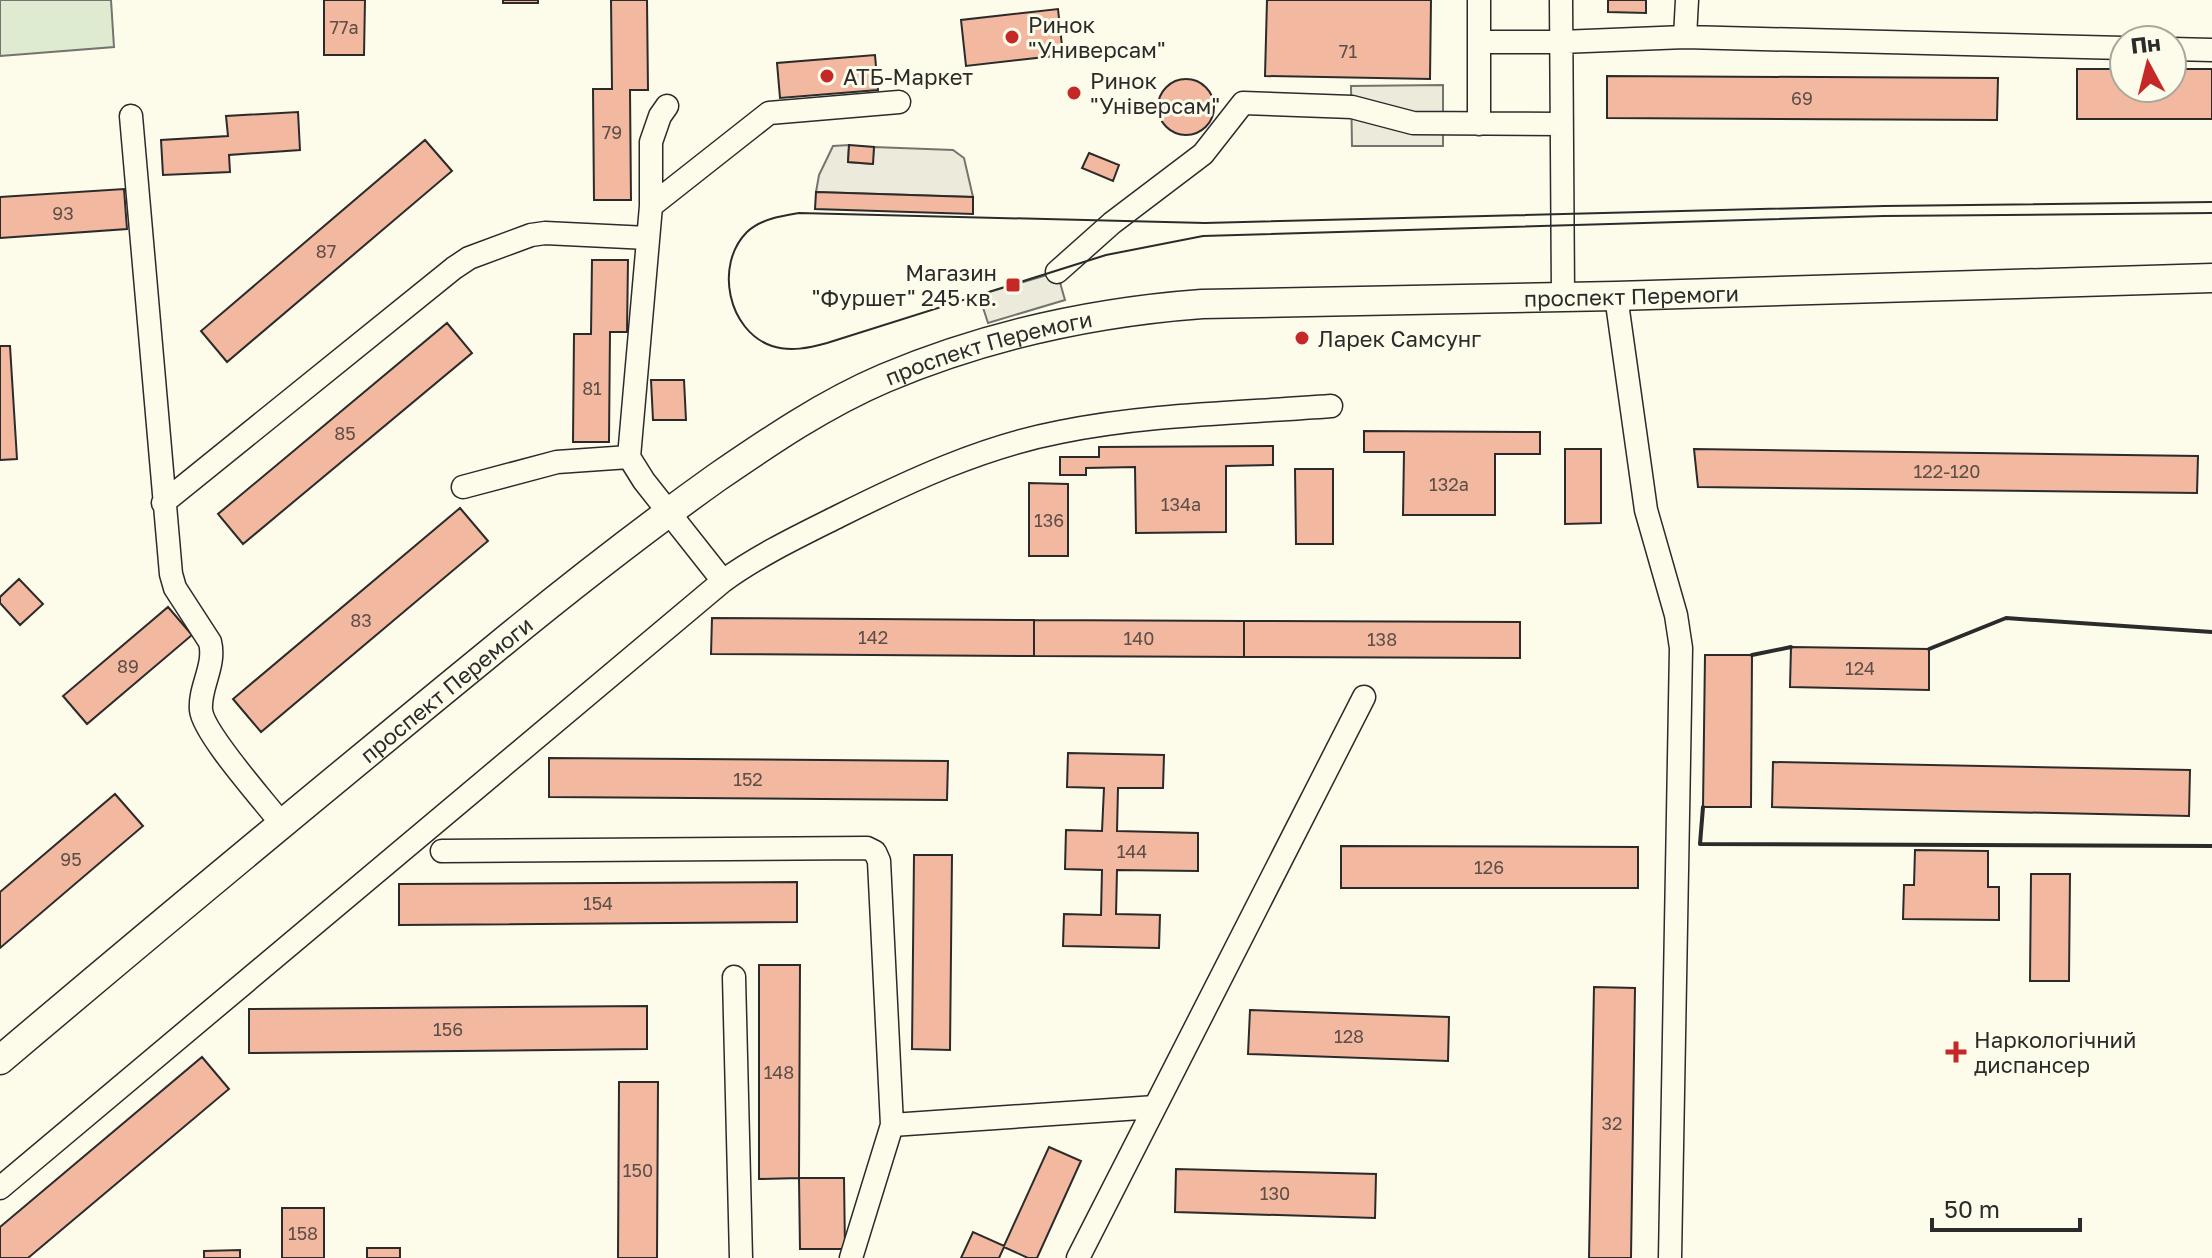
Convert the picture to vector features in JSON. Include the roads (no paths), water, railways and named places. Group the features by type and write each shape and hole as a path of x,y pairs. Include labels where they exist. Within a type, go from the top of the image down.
{"main road":[{"name":"проспект Перемоги","path":"0,1060 281,823 567,590 669,512 796,424 882,379 941,356 1046,327 1111,314 1202,304 1616,296 2212,278"}],"street":[{"path":"1479,0 1479,124"},
{"path":"1561,0 1563,296"},
{"path":"1685,37 1687,0"},
{"path":"1479,42 1685,37 2108,48"},
{"path":"2188,49 2212,50"},
{"path":"651,206 769,113 899,102"},
{"path":"1057,272 1112,223 1203,154 1243,103 1352,107 1413,123 1560,124"},
{"path":"667,106 651,142 651,206 629,457 723,581"},
{"path":"131,116 171,574 175,588 210,642 213,652 201,701 204,723 281,823"},
{"path":"163,503 469,258 531,235 545,233 648,238"},
{"path":"1616,296 1646,510 1676,615 1681,648 1670,1258"},
{"path":"0,1188 723,581 774,549 908,482 1031,439 1089,427 1331,406"},
{"path":"463,487 557,462 629,457"},
{"path":"1078,1258 1364,697"},
{"path":"442,851 867,848 875,852 879,861 892,1125 851,1258"},
{"path":"734,977 741,1258"},
{"path":"892,1125 1155,1107"}],"tram line":[{"path":"2212,202 1884,206 1205,223 799,213 765,221 747,232 737,246 729,279 736,312 745,326 757,338 772,346 793,349 827,343 1106,255 1203,236 1884,216 2212,213"}],"place":[{"name":"Ринок \"Универсам\"","path":"1012,37"},
{"name":"АТБ-Маркет","path":"827,76"},
{"name":"Ринок \"Універсам\"","path":"1074,93"},
{"name":"Магазин \"Фуршет\" 245 кв.","path":"1013,285"},
{"name":"Ларек Самсунг","path":"1302,338"},
{"name":"Наркологічний диспансер","path":"1956,1052"}]}
